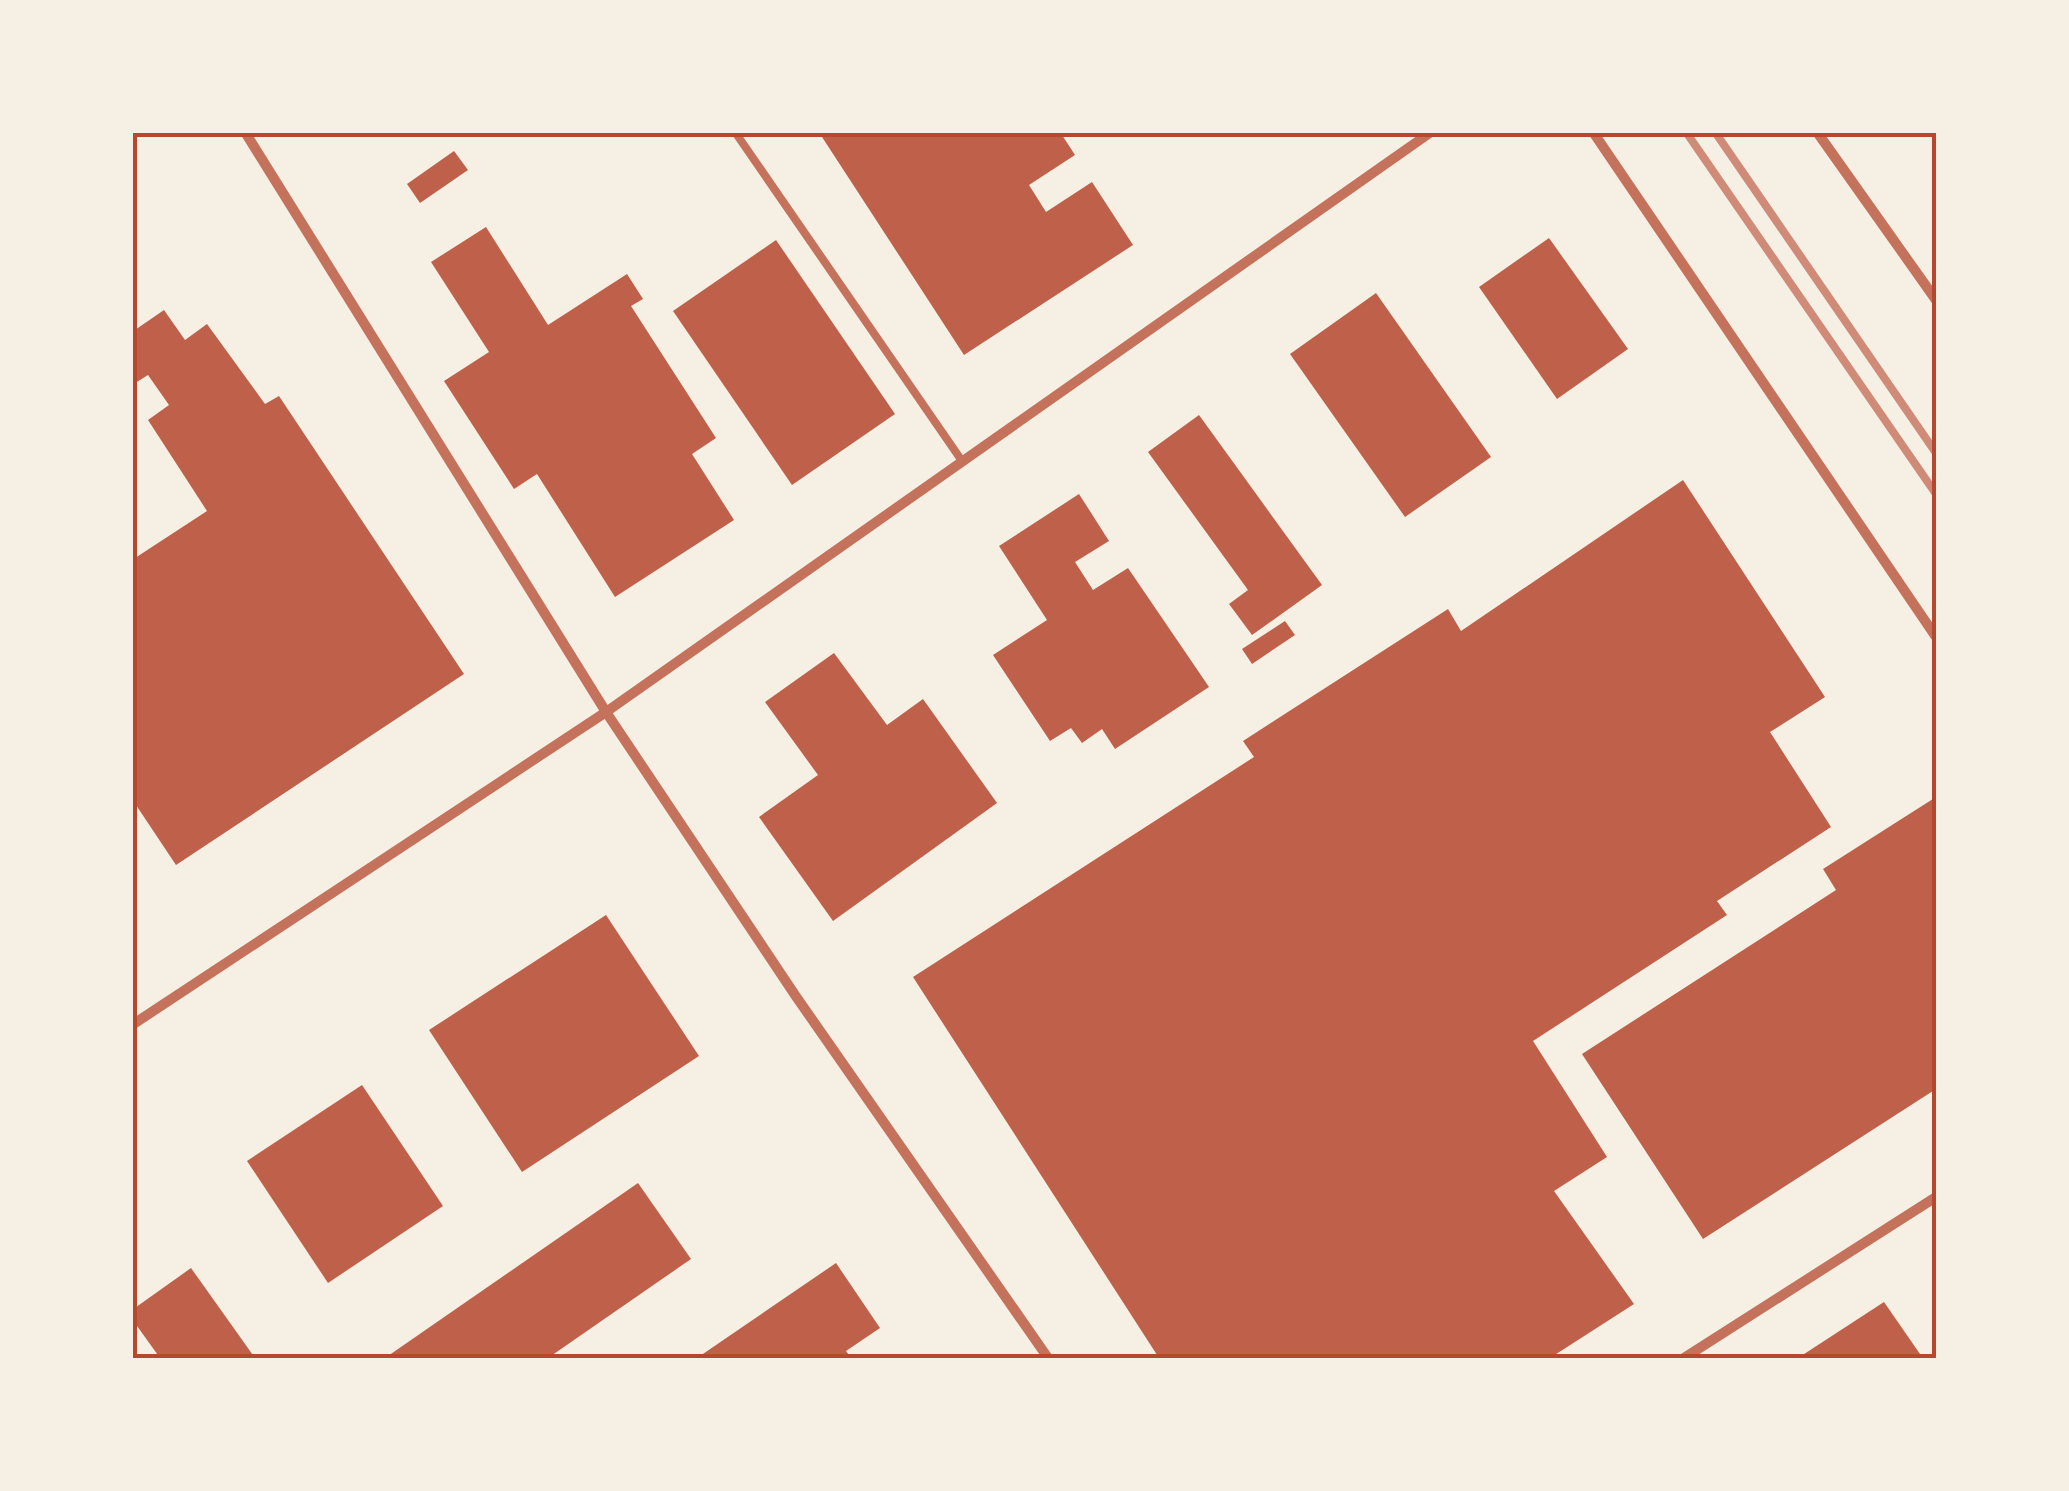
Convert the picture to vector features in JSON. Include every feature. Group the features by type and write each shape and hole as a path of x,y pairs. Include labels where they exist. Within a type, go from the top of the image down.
{"street":[{"path":"245,132 606,712 795,995 1048,1358"},
{"path":"132,1025 606,712 1431,132"},
{"path":"1593,132 1936,636"},
{"path":"1817,132 1936,300"},
{"path":"1684,1358 1936,1196"}],"lane":[{"path":"735,132 962,462"}],"building":[{"path":"828,132 1060,132 1075,155 1029,185 1046,212 1092,182 1133,245 964,355 822,137"},
{"path":"454,151 468,170 420,203 407,184"},
{"path":"486,227 548,325 627,274 643,299 631,306 716,438 692,454 734,520 615,597 537,474 514,489 444,381 489,352 431,262"},
{"path":"1549,238 1628,349 1557,399 1479,287"},
{"path":"776,240 895,414 792,485 673,311"},
{"path":"1376,293 1491,457 1405,517 1290,354"},
{"path":"164,310 185,340 207,324 265,404 279,396 464,674 176,865 132,799 132,560 207,511 148,420 169,405 148,375 132,385 132,332"},
{"path":"1199,415 1322,585 1252,635 1229,604 1248,590 1148,452"},
{"path":"1683,480 1825,697 1770,732 1831,827 1717,901 1727,915 1533,1041 1607,1157 1554,1191 1634,1304 1550,1358 1159,1358 913,977 1254,757 1243,741 1448,609 1461,631"},
{"path":"1079,494 1109,541 1075,562 1093,590 1128,568 1209,687 1115,749 1102,729 1082,743 1071,728 1050,741 993,655 1047,620 999,546"},
{"path":"1285,621 1295,635 1252,664 1242,649"},
{"path":"834,653 887,725 923,699 997,803 833,921 759,817 818,775 765,702"},
{"path":"1936,797 1936,1089 1703,1239 1582,1054 1836,890 1823,869"},
{"path":"606,915 699,1056 522,1172 429,1030"},
{"path":"362,1085 443,1206 328,1283 247,1161"},
{"path":"638,1183 691,1259 548,1358 385,1358"},
{"path":"836,1263 880,1328 846,1351 851,1358 697,1358"},
{"path":"191,1268 255,1358 160,1358 132,1319 132,1310"},
{"path":"1884,1302 1920,1354 1914,1358 1798,1358"}],"railway":[{"path":"1686,132 1936,494"},
{"path":"1715,132 1936,453"}]}
